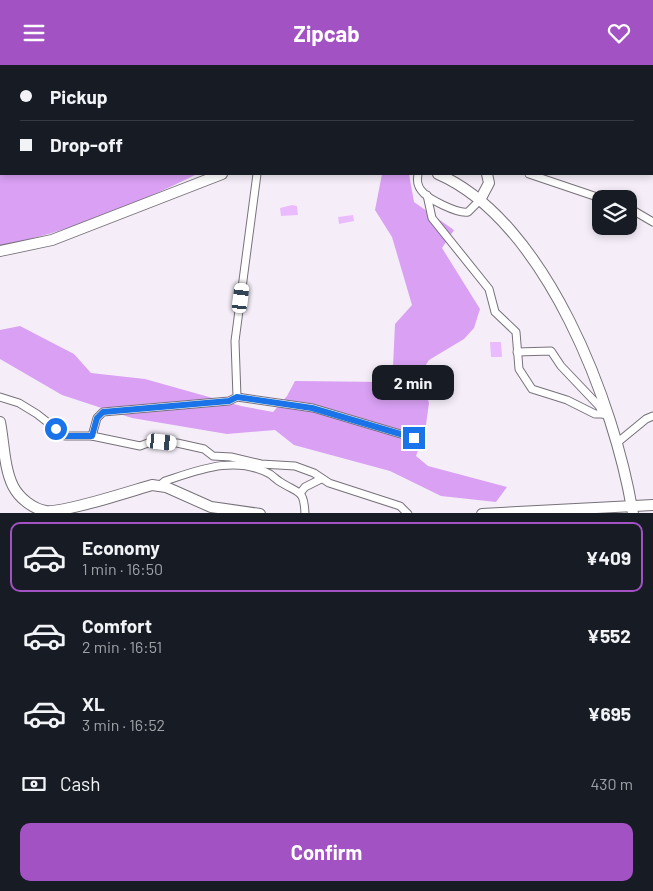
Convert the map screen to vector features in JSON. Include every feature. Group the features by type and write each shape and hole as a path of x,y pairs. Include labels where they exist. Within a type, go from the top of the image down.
{"street":[{"path":"0,251 52,239 219,175"},
{"path":"237,397 235,341 257,175"},
{"path":"418,175 417,182 421,190 461,213 473,208 480,200 489,183 487,175"},
{"path":"440,175 480,200 516,234 532,258 577,338 605,414 618,442 632,510"},
{"path":"532,175 592,195"},
{"path":"427,195 432,218 488,289 495,312 516,332 519,369 532,389 567,400 595,414 605,414"},
{"path":"637,213 653,222"},
{"path":"517,352 551,351 561,366 605,414"},
{"path":"0,397 19,403 37,413 65,436 92,436 140,446 155,442 177,443 204,449 213,455 232,457 262,465 295,466 314,473 321,479 400,506 408,513"},
{"path":"92,436 97,418 103,412 229,401 237,397 312,408 414,438"},
{"path":"618,442 646,419 653,416"},
{"path":"0,422 9,476 14,488 29,504 45,512 152,485 160,485 211,507 260,513"},
{"path":"160,485 165,481 225,463 266,472 301,492 305,513"},
{"path":"301,492 309,485 321,479"},
{"path":"482,513 632,510 653,505"}],"shaded area":[{"path":"0,175 195,175 101,216 51,233 0,246"},
{"path":"382,175 409,175 414,202 454,230 442,248 480,309 474,328 464,339 429,360 420,374 429,403 425,432 416,456 428,466 507,487 496,502 441,496 390,471 294,445 275,430 227,434 132,418 62,395 0,359 0,330 20,326 74,354 91,373 145,379 241,406 273,412 287,396 295,381 385,382 393,367 395,324 412,305 392,237 375,210"}],"building":[{"path":"292,205 297,206 298,215 281,216 280,208"},
{"path":"353,215 354,221 339,224 338,217"},
{"path":"490,342 501,342 502,357 491,357"}],"route":[{"path":"56,429 65,436 92,436 97,418 103,412 229,401 237,397 312,408 397,435 414,438"}]}
